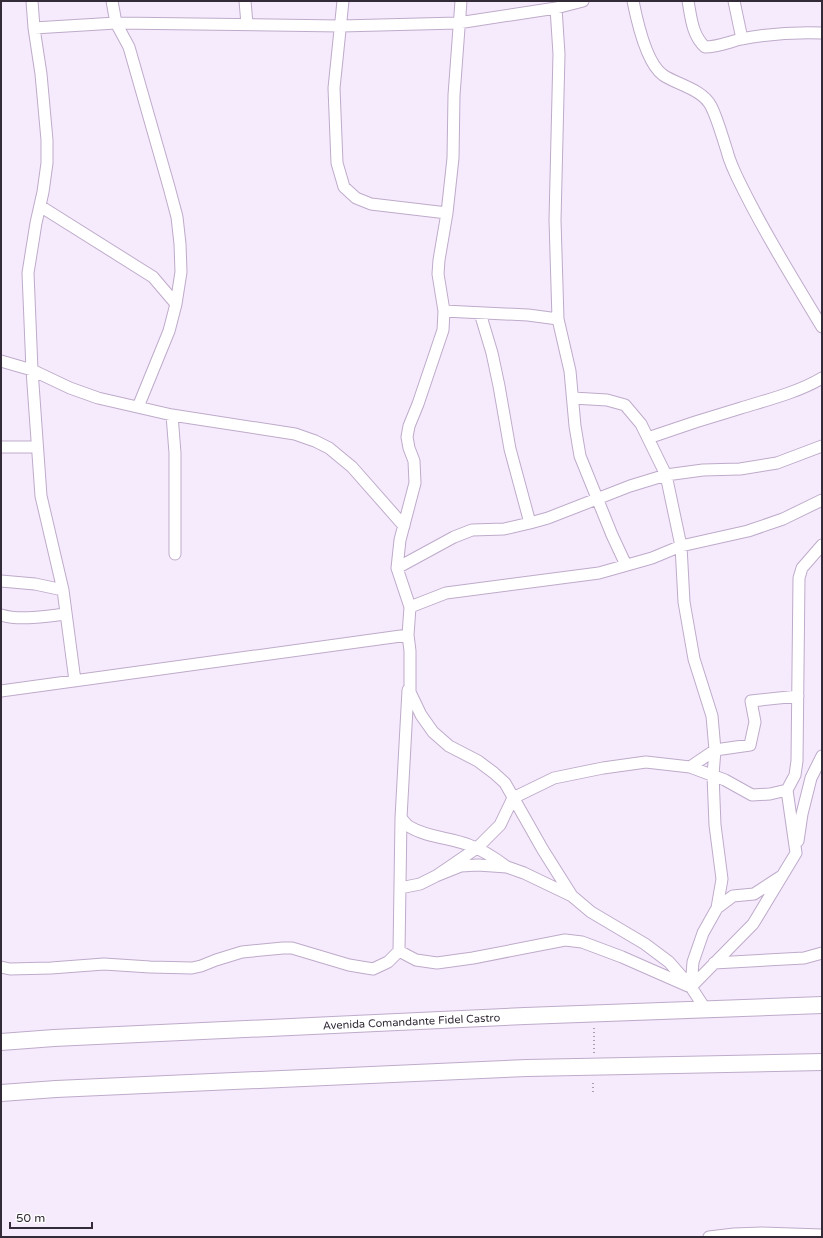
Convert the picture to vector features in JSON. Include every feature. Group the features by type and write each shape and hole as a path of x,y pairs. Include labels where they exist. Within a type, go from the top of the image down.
{"highway":[{"name":"Avenida Comandante Fidel Castro","path":"1,1042 501,1018 822,1005"},
{"path":"1,1093 56,1089 519,1068 822,1062"}],"street":[{"path":"32,1 47,140 47,163 28,273 32,370 41,496 63,590 75,681"},
{"path":"112,1 116,24 129,47 177,217 180,244 181,272 176,304 169,331 138,407"},
{"path":"245,1 247,24"},
{"path":"343,1 334,88 337,163 344,187 356,198 371,204 447,213"},
{"path":"461,1 458,23 454,95 453,158 438,274 444,311 443,330 407,437 414,461 415,483 400,540 397,568 410,607 408,635 410,651 410,692 421,716 433,732 449,746 478,761 505,783 542,850 572,896"},
{"path":"34,28 116,24 341,26 458,23 556,8 583,1"},
{"path":"632,1 648,56 662,74 699,94 710,104 727,153 753,208 775,249 822,327"},
{"path":"688,1 695,34 699,42 704,46 714,47 742,39 795,32 822,33"},
{"path":"734,1 742,39"},
{"path":"556,8 559,54 555,220 558,319 570,371 575,426 580,456 612,535 626,565"},
{"path":"40,206 153,278 176,304"},
{"path":"444,311 528,315 558,319"},
{"path":"480,313 492,353 510,449 530,523"},
{"path":"1,361 32,370 91,396 172,415 295,434 315,441 328,448 352,467 404,526"},
{"path":"648,438 781,395 815,383 822,378"},
{"path":"573,398 607,400 625,405 641,424 666,475 681,546 684,602 692,651 712,716 715,750 713,775 715,825 722,879 717,908 703,933 693,962 691,987"},
{"path":"172,415 175,453 175,554"},
{"path":"397,568 454,537 472,530 504,529 530,523 630,486 666,475 704,470 740,469 777,463 822,446"},
{"path":"1,447 37,447"},
{"path":"410,607 446,593 599,573 652,558 681,546 748,531 784,520 822,500"},
{"path":"796,853 787,790 795,775 797,761 799,578 802,568 822,545"},
{"path":"1,581 35,584 63,590"},
{"path":"1,615 6,617 37,617 66,614"},
{"path":"1,691 408,635"},
{"path":"1,968 51,968 104,964 150,968 192,968 242,952 283,948 292,948 349,965 373,969 388,962 399,952 401,818 410,651"},
{"path":"690,767 715,750 750,745 755,722 751,701 798,696"},
{"path":"691,987 753,924 796,853 802,814 811,778 822,756"},
{"path":"436,876 477,848 500,825 513,798 554,778 603,768 646,762 690,767 725,780 752,794 770,794 787,790"},
{"path":"401,818 408,826 477,848 489,854 507,867 524,873 572,896 591,912 651,948 669,962 691,987 706,1010"},
{"path":"400,888 420,884 461,866 507,867"},
{"path":"717,908 733,896 754,894 783,875"},
{"path":"399,952 416,960 437,963 473,958 565,940 582,942 622,957 691,987"},
{"path":"714,963 804,958 822,954"},
{"path":"709,1237 762,1233 822,1235"}],"path":[{"path":"594,1020 594,1060"},
{"path":"593,1092 594,1076"}]}
